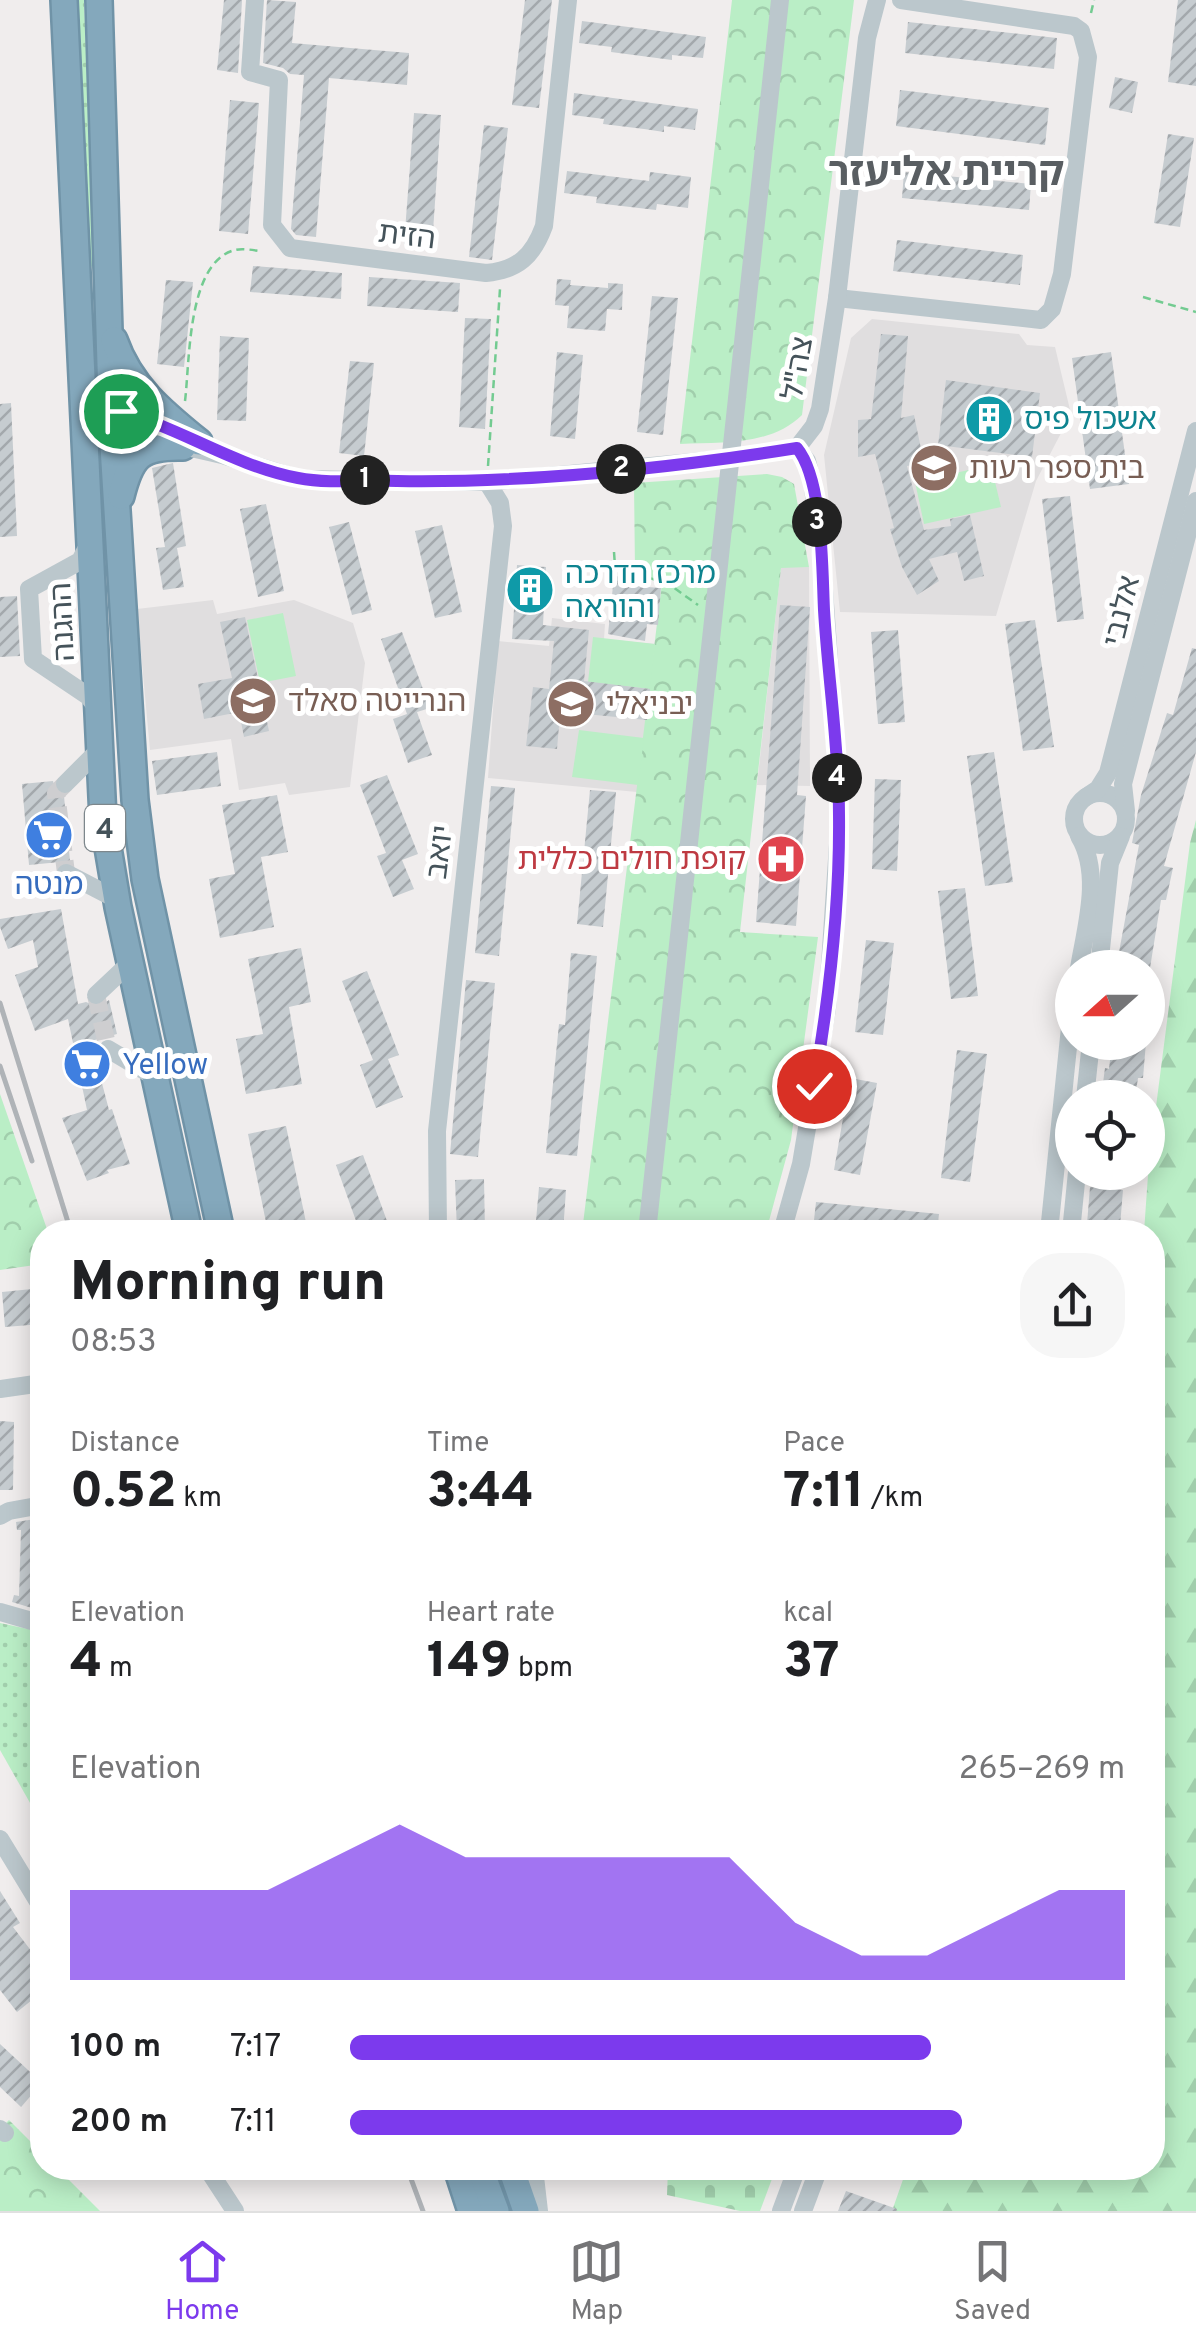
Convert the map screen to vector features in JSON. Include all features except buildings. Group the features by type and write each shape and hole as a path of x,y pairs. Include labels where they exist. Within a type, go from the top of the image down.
{"highway":[{"name":"ההגנה","path":"64,0 103,818 116,898 186,1220"},
{"name":"ההגנה","path":"99,0 112,419 135,800 145,878 218,1220"},
{"path":"108,316 119,354 134,382 191,444"},
{"path":"117,510 126,476 141,453 191,444"},
{"path":"461,2180 470,2211"},
{"path":"484,2180 496,2211"},
{"path":"519,2180 529,2206"}],"street":[{"name":"הזית","path":"255,0 250,72 279,80 272,225 290,248 501,272"},
{"path":"501,272 529,256 544,226 568,0"},
{"path":"648,1220 780,0"},
{"name":"צה\"ל","path":"797,448 814,426 820,410 867,38 866,0"},
{"name":"צה\"ל","path":"867,38 878,0"},
{"path":"837,298 1036,320 1046,317 1052,309 1062,274 1088,57 1081,31 1074,26 901,0"},
{"path":"84,415 112,419 300,479 487,482 797,448 808,461 822,561 840,814 827,1009 801,1164 785,1220"},
{"name":"אלנבי","path":"1086,797 1108,773 1196,430"},
{"name":"יואב","path":"438,1220 437,1132 503,526 500,503 487,482"},
{"name":"אלנבי","path":"1126,812 1123,784 1196,501"},
{"path":"90,542 80,561 29,589 32,659 88,696 98,709"},
{"path":"64,784 100,748"},
{"path":"1083,950 1090,880 1087,852 1074,815 1086,797 1109,794 1126,812 1123,832 1110,863 1100,950"},
{"path":"1079,836 1085,842 1102,846 1118,839 1123,832"},
{"path":"66,873 116,898"},
{"path":"96,995 130,962"},
{"path":"108,1049 155,1077"},
{"path":"1050,1220 1067,1060"},
{"path":"1072,1220 1075,1190"},
{"path":"0,1389 30,1385"},
{"path":"0,1516 30,1507"},
{"path":"0,1612 30,1621"},
{"path":"0,1838 30,1888"},
{"path":"215,2180 235,2211"},
{"path":"529,2206 532,2180"},
{"path":"780,2211 792,2180"},
{"path":"803,2211 815,2180"}],"path":[{"path":"185,400 198,288 210,266 222,256 238,249 259,251"},
{"path":"487,482 501,272"},
{"path":"1143,297 1196,312"},
{"path":"614,552 614,566 670,586 715,618"}],"shaded area":[{"name":"בית ספר רעות","path":"872,319 1019,334 1027,345 1055,347 1071,414 1036,481 996,616 840,612 824,455 851,338"},
{"path":"781,567 809,567 810,786 757,785"},
{"name":"הנרייטה סאלד","path":"213,600 217,614 294,600 353,623 365,663 350,787 289,795 285,783 239,790 231,739 150,750 137,609"},
{"name":"יבניאלי","path":"552,618 605,624 604,639 655,644 637,792 488,778 498,641 549,646"}],"green space":[{"path":"73,0 84,0 95,274 90,263 83,192"},
{"path":"732,0 854,0 802,415 790,425 761,437 680,444"},
{"path":"991,465 1001,507 924,524 915,482"},
{"path":"767,474 794,484 809,567 781,568 740,932 818,937 791,1140 769,1220 583,1220 662,583 635,570 634,483"},
{"path":"283,613 296,676 260,683 247,620"},
{"path":"593,637 655,644 650,689 588,682"},
{"path":"579,730 644,738 638,785 572,777"},
{"path":"1196,820 1196,2211 892,2211 903,2180 1165,2180 1165,1220 1145,1220 1147,1190 1165,1190 1165,1080 1159,1080"},
{"path":"0,1094 44,1220 30,1220 30,1266 0,1270"},
{"path":"0,1623 30,1629 30,1803 0,1750"},
{"path":"9,2120 30,2141 30,2180 69,2180 100,2211 0,2211 0,2129"},
{"path":"668,2180 772,2180 760,2211 740,2211 667,2195"}],"tunnel":[{"path":"65,784 56,793 66,873"},
{"path":"96,995 108,1049"}],"railway":[{"path":"0,1003 67,1220"},
{"path":"0,1066 32,1161"},
{"path":"411,2180 423,2211"}],"place":[{"name":"אשכול פיס","path":"989,419"},
{"name":"בית ספר רעות","path":"934,468"},
{"name":"מרכז הדרכה והוראה","path":"530,590"},
{"name":"הנרייטה סאלד","path":"253,701"},
{"name":"יבניאלי","path":"571,704"},
{"name":"מנטה","path":"49,835"},
{"name":"קופת חולים כללית","path":"781,859"},
{"name":"Yellow","path":"87,1064"}],"district":[{"name":"קריית אליעזר","path":"946,171"}],"route":[{"path":"121,411 154,422 222,455 300,479 487,482 797,448 808,461 822,561 840,814 827,1009 814,1086"}]}
